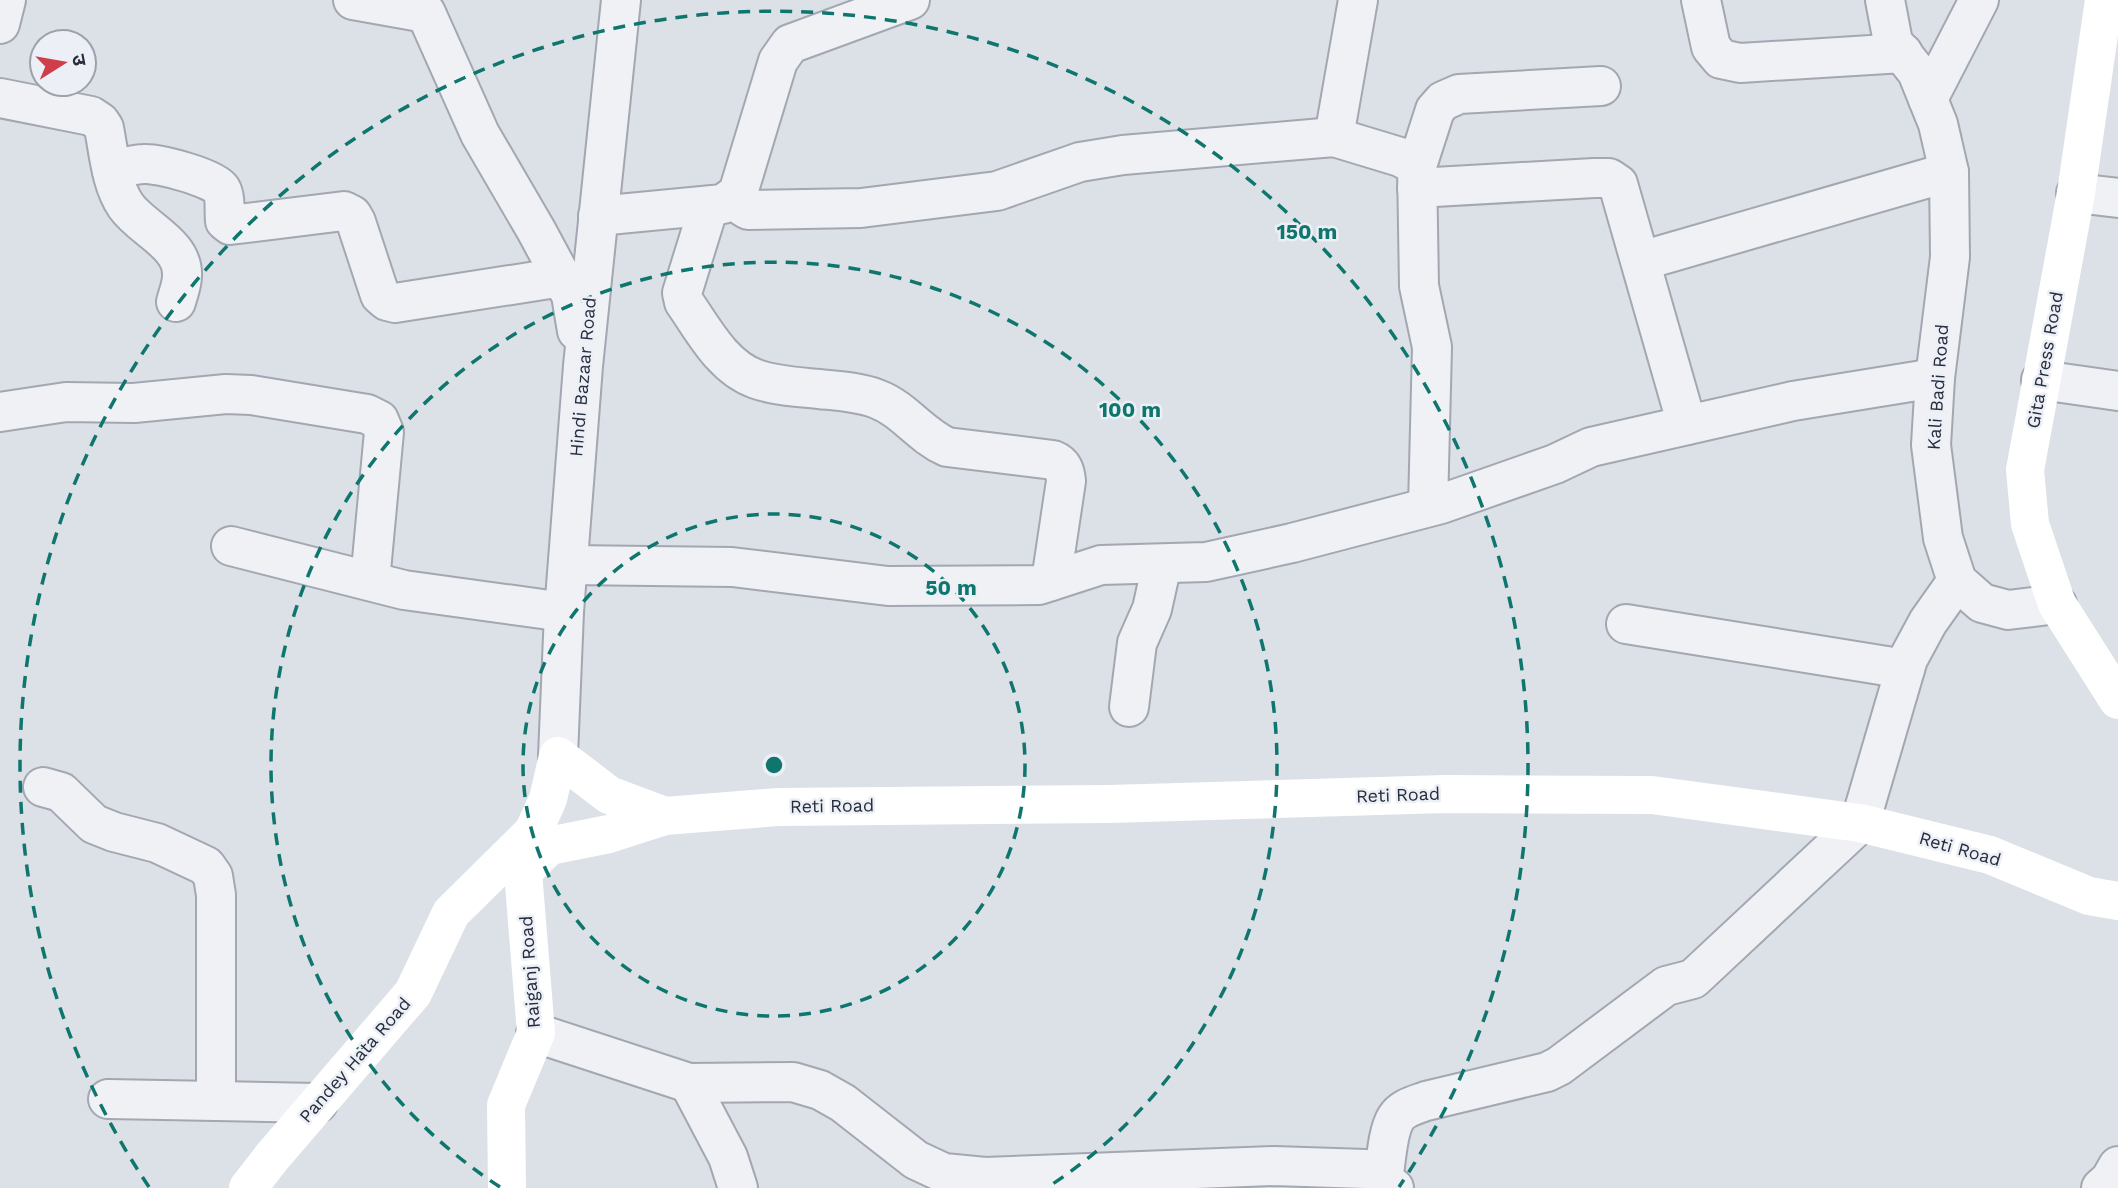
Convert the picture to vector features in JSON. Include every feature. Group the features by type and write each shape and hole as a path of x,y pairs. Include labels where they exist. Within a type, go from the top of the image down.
{"main road":[{"name":"Gita Press Road","path":"2104,0 2077,193 2025,470 2030,524 2057,604 2118,700"},
{"path":"558,756 609,795 665,816 609,834 541,839 558,756"},
{"name":"Reti Road","path":"665,816 778,807 1109,804 1445,793 1652,794 1860,822 1990,855 2089,896 2118,901"},
{"name":"Raiganj Road","path":"507,1188 506,1105 536,1033 523,872 541,839"},
{"name":"Pandey Hata Road","path":"248,1188 413,993 451,913 541,839"}],"street":[{"path":"0,24 6,0"},
{"path":"352,0 426,7 480,134 571,295 583,366"},
{"name":"Hindi Bazaar Road","path":"558,756 564,612 583,366 621,0"},
{"path":"910,0 845,12 790,44 782,53 738,193 721,203 682,293 684,302 715,348 740,371 754,378 770,383 867,395 891,404 933,441 947,447 1060,463 1066,481 1051,581"},
{"path":"1334,136 1358,0"},
{"path":"1700,0 1711,47 1721,59 1740,63 1903,52"},
{"name":"Kali Badi Road","path":"1885,0 1893,42 1917,72 1933,112 1949,172 1950,257 1935,378 1931,445 1943,538 1957,581"},
{"path":"1933,112 1979,0"},
{"path":"1428,508 1432,347 1419,286 1417,177 1435,110 1443,101 1459,94 1601,86"},
{"path":"0,98 92,116 100,122 104,128 115,184 128,209 173,251 181,262 182,276 176,302"},
{"path":"598,216 721,203 748,210 861,208 997,191 1080,162 1123,155 1334,136 1401,157 1417,177"},
{"path":"112,170 155,164 210,180 219,185 223,193 225,221 230,225 344,211 352,215 356,222 380,295 395,303 562,278"},
{"path":"1641,261 1949,172"},
{"path":"1417,177 1609,178 1618,184 1687,425"},
{"path":"2077,193 2118,198"},
{"path":"569,565 732,567 888,586 1039,585 1101,565 1206,562 1292,543 1428,508 1555,464 1591,447 1793,401 1935,378"},
{"path":"2041,380 2118,391"},
{"path":"0,412 66,402 134,403 226,394 367,414 379,421 384,432 370,581"},
{"path":"231,545 370,581 442,596 564,612"},
{"path":"1129,707 1137,643 1152,609 1162,564"},
{"path":"1388,1184 1392,1128 1396,1116 1407,1108 1426,1101 1547,1072 1559,1066 1666,986 1693,979 1860,822 1905,670 1923,630 1957,581 1982,603 2008,610 2057,604"},
{"path":"1626,624 1905,670"},
{"path":"43,787 61,792 94,824 157,843 205,866 213,876 216,895 216,1101"},
{"path":"536,1033 689,1083 793,1082 820,1090 843,1103 916,1160 944,1173 985,1177 1273,1177 1366,1169 1388,1184"},
{"path":"689,1083 728,1157 738,1188"},
{"path":"108,1099 318,1103"},
{"path":"2101,1188 2110,1180 2118,1166"}]}
